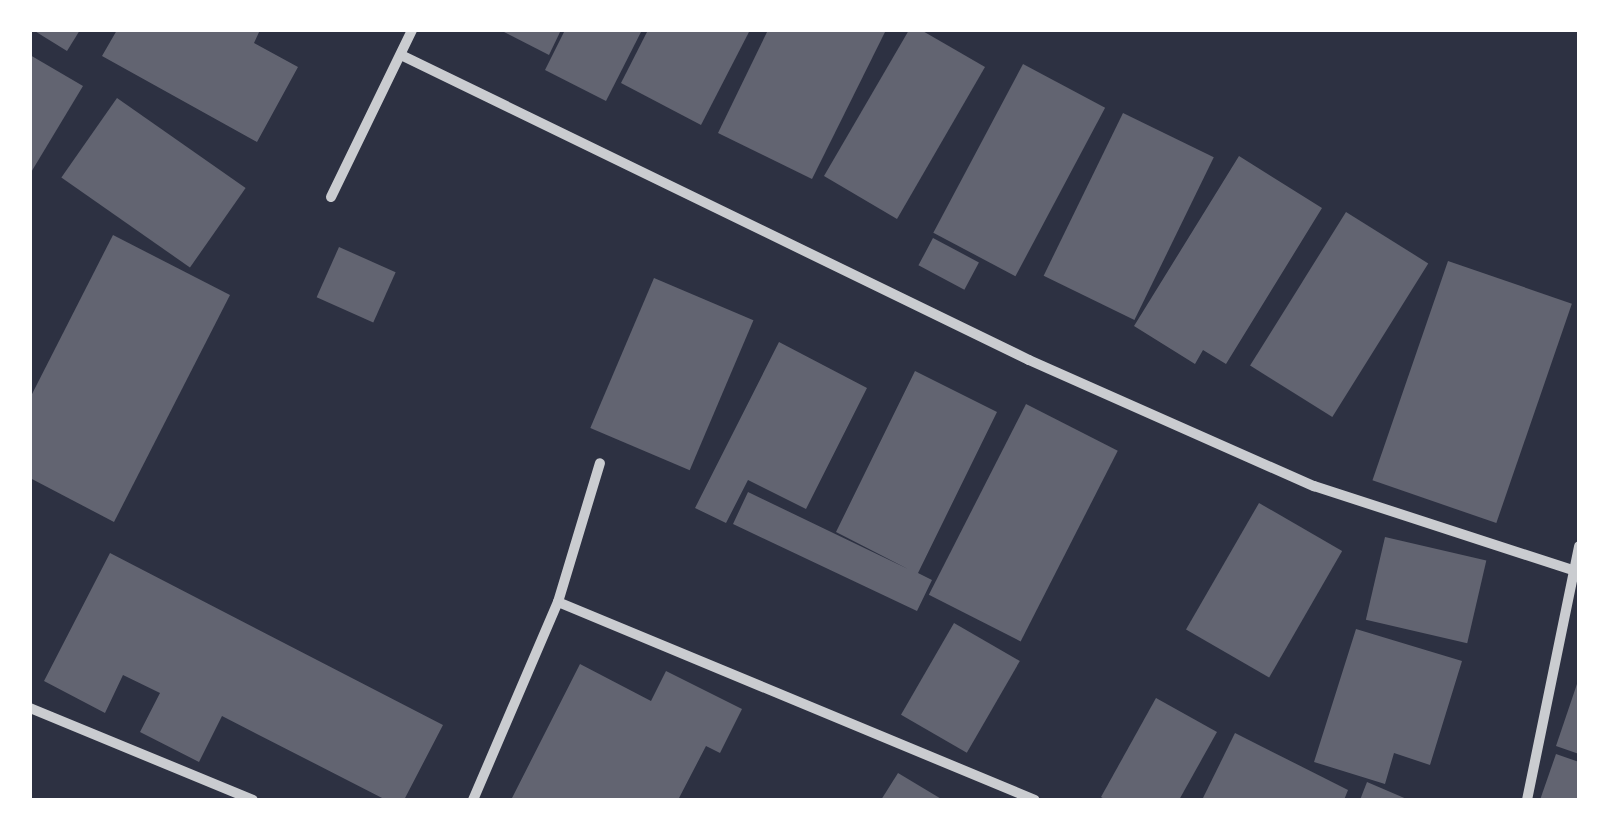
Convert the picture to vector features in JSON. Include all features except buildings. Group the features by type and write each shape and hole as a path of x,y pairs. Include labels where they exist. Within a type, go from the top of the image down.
{"street":[{"path":"331,197 412,30"},
{"path":"401,55 1064,376 1314,486 1572,570"},
{"path":"473,800 558,602 600,464"},
{"path":"1528,800 1579,546"},
{"path":"558,602 1035,800"},
{"path":"30,708 253,800"}]}
